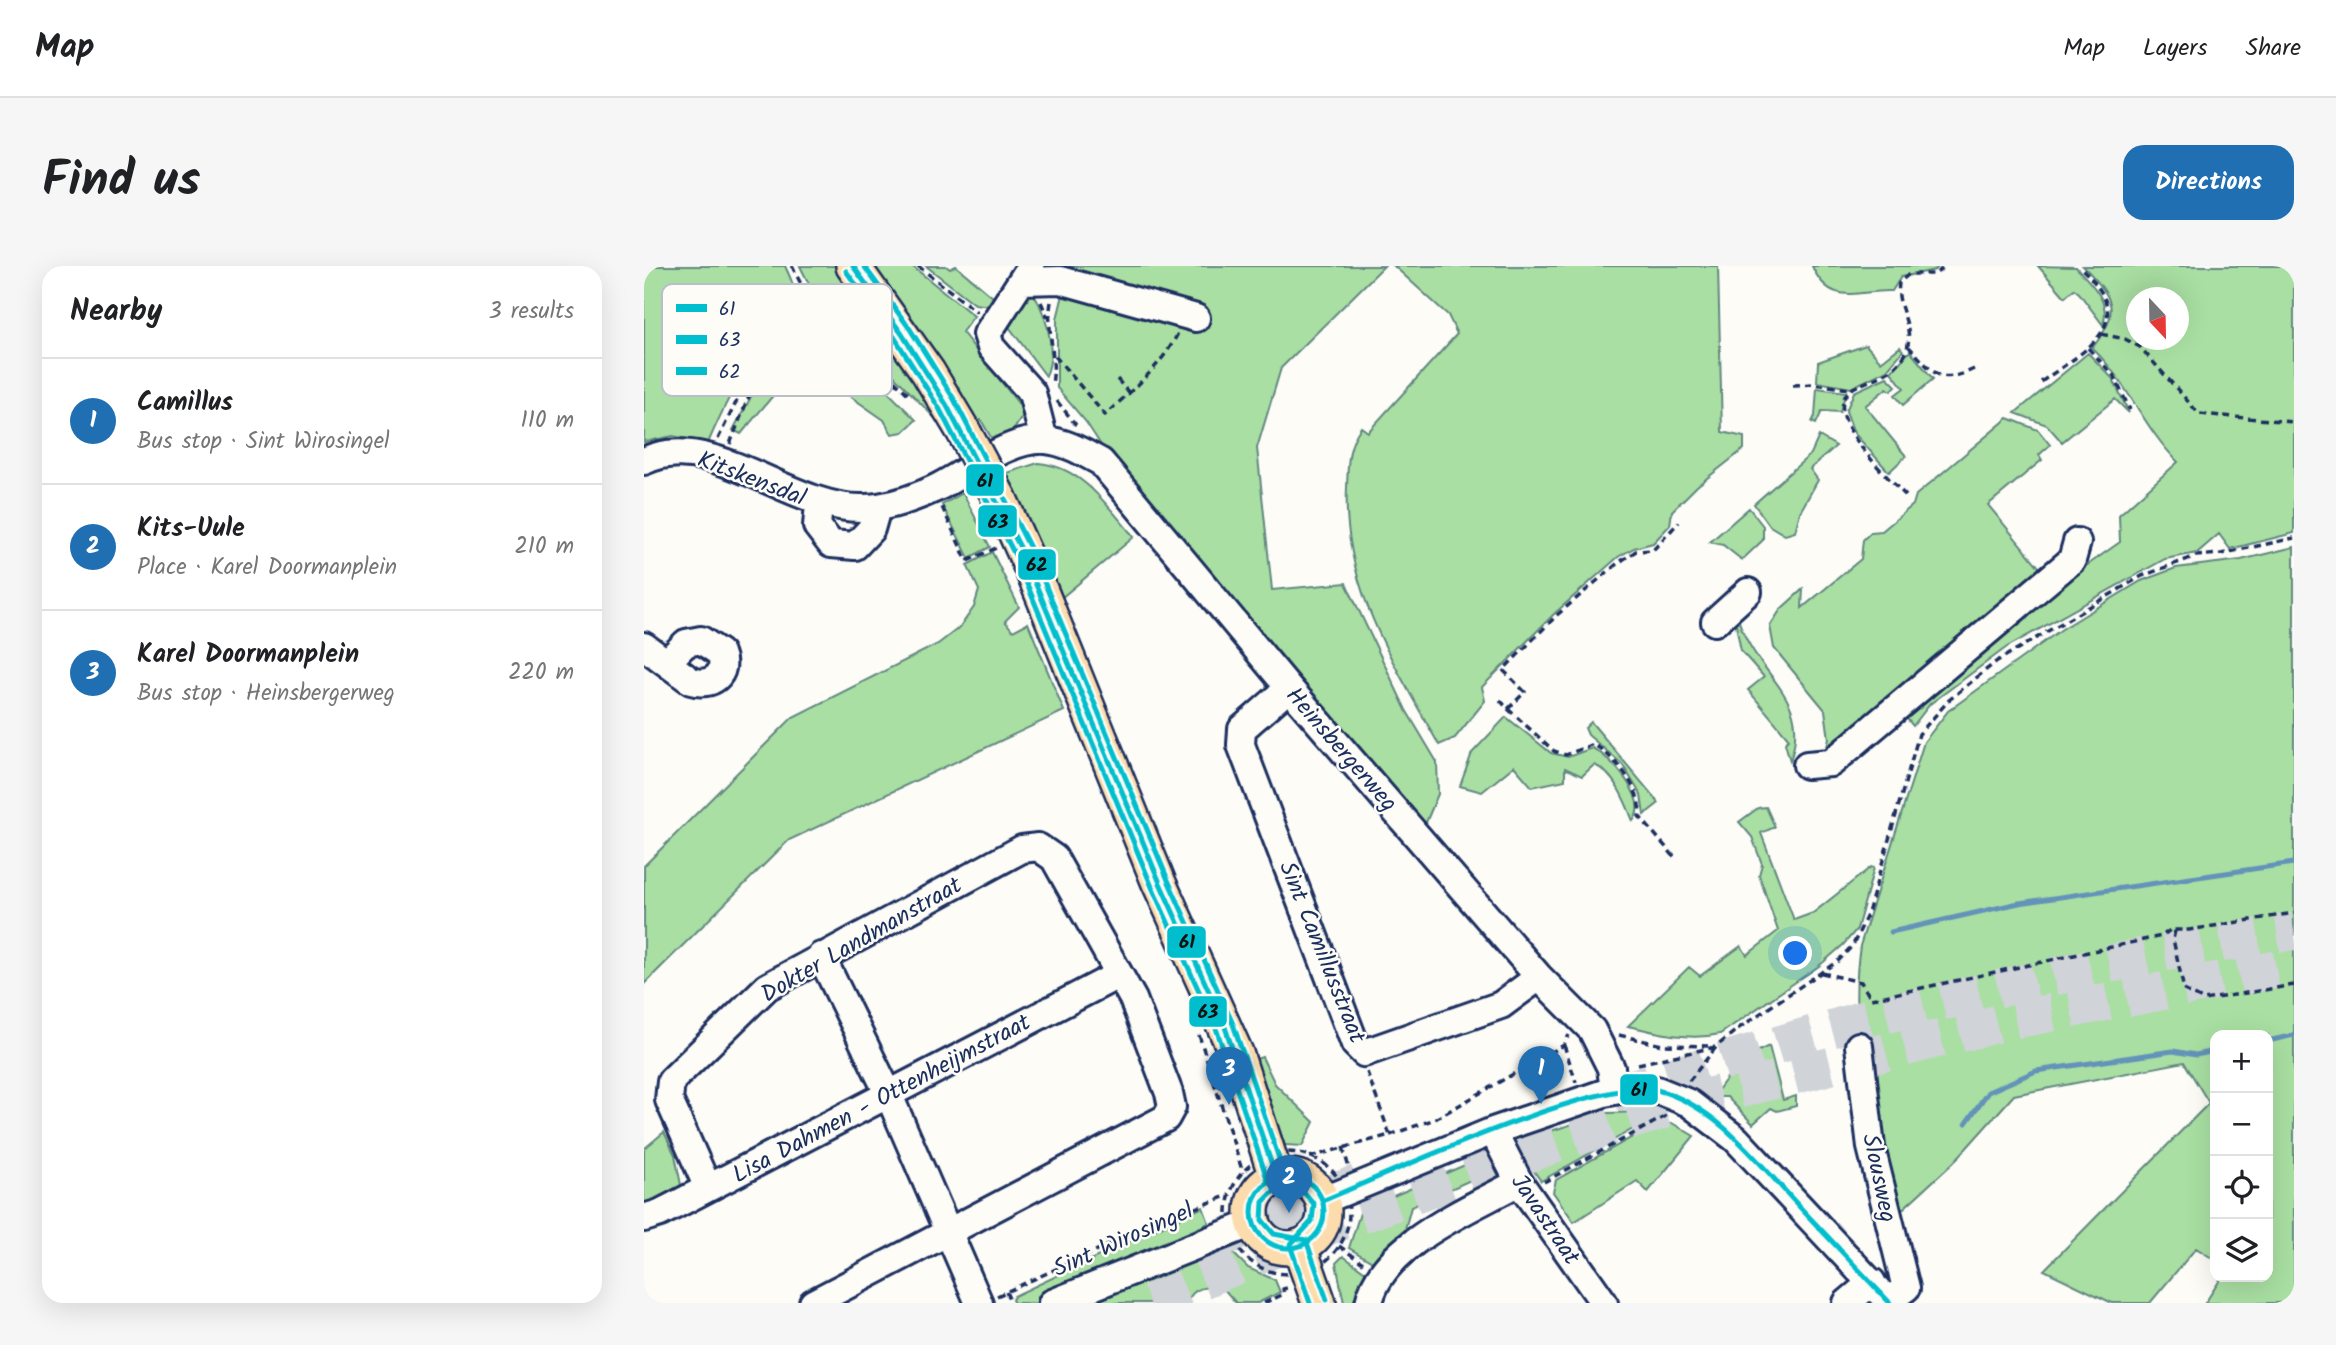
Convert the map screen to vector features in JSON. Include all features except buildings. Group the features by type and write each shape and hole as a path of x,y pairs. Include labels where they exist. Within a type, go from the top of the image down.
{"main road":[{"path":"853,266 866,284"},
{"path":"892,321 928,372 965,435 1000,499 1034,572 1159,883 1236,1053 1276,1178"},
{"path":"1276,1178 1304,1180 1315,1188 1322,1201 1320,1227 1308,1242 1299,1246 1290,1248 1270,1244 1253,1223 1255,1196 1263,1185 1276,1178"},
{"path":"1299,1246 1319,1303"}],"street":[{"path":"1044,440 1032,393 991,347 986,334 1026,273 1191,317"},
{"name":"Heinsbergerweg","path":"934,489 1012,447 1044,440 1072,447 1101,462 1289,688 1539,977 1587,1024 1613,1079"},
{"name":"Kitskensdal","path":"644,461 660,453 716,460 819,504 845,509 877,508 934,489"},
{"name":"Kitskensdal","path":"819,504 817,527 831,544 855,546 871,529 877,508"},
{"path":"1807,765 1831,763 2072,560 2077,542"},
{"path":"1715,622 1748,592"},
{"path":"644,646 667,662"},
{"name":"Sint Camillusstraat","path":"1289,688 1242,729 1241,745 1355,1044 1364,1053 1501,1005 1539,977"},
{"name":"Dokter Landmanstraat","path":"708,1188 668,1100 671,1081 767,987 1021,849 1038,847 1054,858 1133,999 1172,1107 1166,1118 950,1231"},
{"path":"821,956 888,1093 950,1231 986,1300"},
{"name":"Lisa Dahmen - Ottenheijmstraat","path":"644,1218 660,1213 1118,975"},
{"name":"Slousweg","path":"1859,1046 1871,1147 1906,1288 1883,1295"},
{"path":"1322,1201 1493,1131 1581,1101 1613,1079 1682,1100 1736,1139 1883,1295"},
{"name":"Javastraat","path":"1493,1131 1523,1187 1604,1303"},
{"path":"1369,1303 1380,1274 1404,1248 1523,1187"},
{"name":"Sint Wirosingel","path":"1052,1303 1253,1223"},
{"path":"813,1303 950,1231"},
{"path":"1847,1303 1883,1295"}],"path":[{"path":"792,266 800,284"},
{"path":"1793,385 1814,384 1850,389 1882,376 1898,365 1908,346 1909,325 1896,297 1899,283 1909,274 1935,274 1946,266"},
{"path":"2041,382 2088,348 2101,334 2109,316 2105,297 2078,266"},
{"path":"1050,393 1055,356 1048,319 1055,280"},
{"path":"1055,356 1105,415 1129,393 1172,345 1191,317"},
{"path":"2101,334 2125,339 2140,347 2199,414 2294,422"},
{"path":"1908,346 1934,375 1951,378 1974,369"},
{"path":"2088,348 2114,376 2130,410"},
{"path":"1117,379 1129,393"},
{"path":"892,380 917,405"},
{"path":"1850,389 1843,401 1843,421 1906,496"},
{"path":"716,460 743,396"},
{"path":"716,460 749,396"},
{"path":"934,489 967,561 998,547"},
{"path":"1508,709 1525,692 1503,670 1557,615 1608,571 1636,551 1653,550 1679,522"},
{"path":"1613,1079 1717,1046 1838,961 1861,931 1919,734 1949,700 1997,660 2153,571 2196,556 2294,538"},
{"path":"1500,700 1554,751 1566,755 1592,744 1608,754 1633,787 1641,805 1639,816 1677,860"},
{"path":"1820,973 1861,982 1871,999 2175,931 2294,913"},
{"path":"2175,931 2173,939 2184,990 2204,1000 2294,985"},
{"path":"1310,1157 1390,1135 1435,1119 1564,1045 1587,1024 1662,1045 1717,1046"},
{"path":"1564,1045 1581,1101"},
{"path":"1523,1187 1682,1100 1717,1046"},
{"path":"1364,1053 1369,1080 1390,1135"},
{"path":"1343,1147 1349,1168"},
{"name":"Sint Wirosingel","path":"986,1300 1164,1220 1229,1195"},
{"path":"1339,1246 1380,1274"},
{"path":"1265,1303 1284,1294 1283,1289 1287,1288"},
{"path":"1006,1292 1011,1303"}],"green space":[{"path":"644,266 785,266 792,284 662,284 662,396 730,396 708,443 673,436 644,442"},
{"path":"800,266 835,266 849,284 810,284"},
{"path":"869,266 912,266 974,316 962,332 1025,412 1013,431 993,441 981,420 973,423 950,381 892,296 892,284 883,284"},
{"path":"926,266 946,266 950,269 956,266 994,298 990,306 975,304"},
{"path":"1070,266 1384,266 1281,368 1257,448 1272,590 1346,583 1406,710 1437,762 1438,794 1422,832 1112,462 1086,422 1057,388 1057,319"},
{"path":"1394,266 1718,266 1722,432 1744,437 1744,449 1697,486 1672,511 1670,525 1653,543 1634,548 1618,557 1554,614 1482,687 1485,701 1455,738 1439,745 1388,653 1374,622 1353,557 1348,523 1348,463 1356,434 1361,427 1368,432 1457,334 1448,315"},
{"path":"1812,266 1939,266 1935,270 1901,277 1892,291 1847,294 1828,288"},
{"path":"2038,266 2076,267 2102,300 2105,316 2103,325 2079,293 2074,289 2065,297"},
{"path":"2083,266 2294,266 2294,533 2230,549 2219,534 2197,553 2165,559 2007,647 1930,704 1913,726 1902,713 2045,595 2120,542 2119,515 2178,462 2155,434 2115,375 2092,348 2108,324 2111,314 2102,287"},
{"path":"1027,284 1039,304 1048,328 1051,353 1046,376 1006,323"},
{"path":"1866,345 1881,362 1900,347 1903,351 1887,370 1851,388 1817,382 1818,362"},
{"path":"892,346 947,431 892,373"},
{"path":"1910,351 1933,379 1903,405 1895,395 1904,388 1891,372"},
{"path":"2088,353 2113,379 2129,413 2115,399 2062,442 2047,425 2015,413"},
{"path":"1887,377 1896,386 1891,391 1887,388 1865,406 1906,456 1889,472 1854,433 1846,411 1854,392"},
{"path":"1817,388 1846,392 1840,412 1822,411 1816,424 1812,422"},
{"path":"751,396 773,396 741,434 733,430"},
{"path":"850,396 892,396 916,420 903,432 892,434 884,420"},
{"path":"2008,418 2038,430 2050,445 2039,455 2042,460 1988,505 2043,572 1823,763 1829,739 1825,710 1774,648 1770,626 1781,609 1803,589 1802,608 1861,559 1863,540 1871,532 1882,531 1913,505 1916,495"},
{"path":"1819,436 1836,446 1810,469 1818,480 1800,512 1795,532 1785,535 1770,526 1754,504 1811,454"},
{"path":"1038,463 1054,466 1081,480 1104,501 1134,537 1061,598 1007,473"},
{"path":"963,493 990,547 969,558 942,505"},
{"path":"1749,508 1763,526 1763,540 1742,560 1723,545 1710,542"},
{"path":"2294,547 2294,1303 2205,1303 2219,1282 2273,1282 2273,1030 2210,1030 2210,1257 2196,1248 2150,1303 2112,1303 2044,1270 2209,1103 2184,1062 2014,1095 1954,1162 1895,1216 1871,1116 1859,1048 1857,980 1860,946 1924,742 1948,711 2062,629 2141,581 2176,568 2241,560"},
{"path":"992,552 1019,607 1005,621 1013,631 1028,623 1064,711 789,840 644,984 644,866 793,717 938,644 960,627 974,607 979,590 967,565"},
{"path":"1734,615 1788,702 1794,719 1795,738 1790,761 1785,743 1789,739 1748,690 1764,677 1741,651"},
{"path":"1506,717 1551,753 1568,757 1592,748 1609,760 1633,791 1637,812 1633,821 1613,781 1608,774 1594,765 1582,776 1565,768 1565,780 1532,787 1514,766 1482,792 1460,786 1472,753"},
{"path":"1591,722 1659,803 1644,815 1641,795 1622,764 1588,735 1585,728"},
{"path":"1766,807 1775,827 1761,833 1794,920 1813,913 1871,867 1874,868 1857,929 1819,966 1720,1034 1685,1036 1628,1026 1689,967 1700,976 1741,946 1747,955 1778,931 1759,875 1762,864 1752,837 1739,822 1758,808"},
{"path":"1769,1046 1783,1100 1796,1096 1796,1106 1777,1111 1771,1108 1753,1124 1727,1097 1713,1097 1740,1060"},
{"path":"1262,1057 1275,1084 1314,1122 1302,1146 1285,1145 1253,1060"},
{"path":"1644,1112 1656,1116 1541,1181 1515,1145 1607,1113"},
{"path":"1672,1123 1694,1136 1648,1192 1637,1181 1574,1222 1553,1192 1556,1180 1638,1134"},
{"path":"664,1132 675,1155 681,1185 674,1196 644,1210 644,1149"},
{"path":"1488,1155 1497,1170 1495,1186 1477,1177 1411,1207 1401,1244 1379,1266 1349,1248 1361,1210"},
{"path":"1288,1191 1304,1198 1311,1214 1304,1230 1288,1237 1272,1230 1265,1214 1272,1198"},
{"path":"1203,1207 1209,1223 1036,1303 1014,1303 1012,1300 1014,1296"},
{"path":"1221,1251 1223,1255 1232,1252 1248,1268 1275,1280 1280,1292 1258,1303 1236,1303 1223,1288 1211,1287 1197,1290 1187,1303 1075,1303 1106,1289"},
{"path":"1343,1256 1371,1276 1364,1303 1344,1303 1336,1263"}],"waterway":[{"path":"1891,932 2019,903 2294,863"},
{"path":"2273,1040 2294,1035"},
{"path":"1966,1123 1988,1092 2036,1071 2173,1051 2196,1055 2210,1052"}],"tunnel":[{"path":"1613,1094 1868,1018 2150,955 2294,931"},
{"path":"1150,1303 1315,1231 1569,1139 1704,1098 2008,1021 2294,966"},
{"path":"1219,1239 1358,1183"}],"transit line":[{"name":"61","path":"853,266 866,284"},
{"name":"62","path":"864,266 877,284"},
{"name":"63","path":"846,271 856,284"},
{"name":"62","path":"892,304 954,399 1030,548 1168,880 1233,1024 1285,1176 1283,1182 1263,1202 1262,1220 1274,1234 1306,1240 1327,1300"},
{"name":"61","path":"892,320 946,404 1022,551 1160,883 1225,1027 1276,1177"},
{"name":"63","path":"892,334 939,408 1015,555 1152,887 1217,1031 1268,1181 1274,1186 1302,1190 1314,1204 1312,1221 1290,1245 1310,1303"},
{"name":"61","path":"1322,1201 1441,1150 1543,1112 1590,1097 1629,1089 1657,1090 1698,1108 1734,1136 1890,1303"},
{"name":"61","path":"1288,1176 1308,1182 1318,1192 1324,1212 1318,1232 1308,1242 1288,1248 1268,1242 1258,1232 1252,1212 1258,1192 1268,1182 1288,1176"}],"place":[{"name":"Camillus","path":"1541,1104"},
{"name":"Karel Doormanplein","path":"1229,1105"},
{"name":"Kits-Uule","path":"1289,1213"}]}
